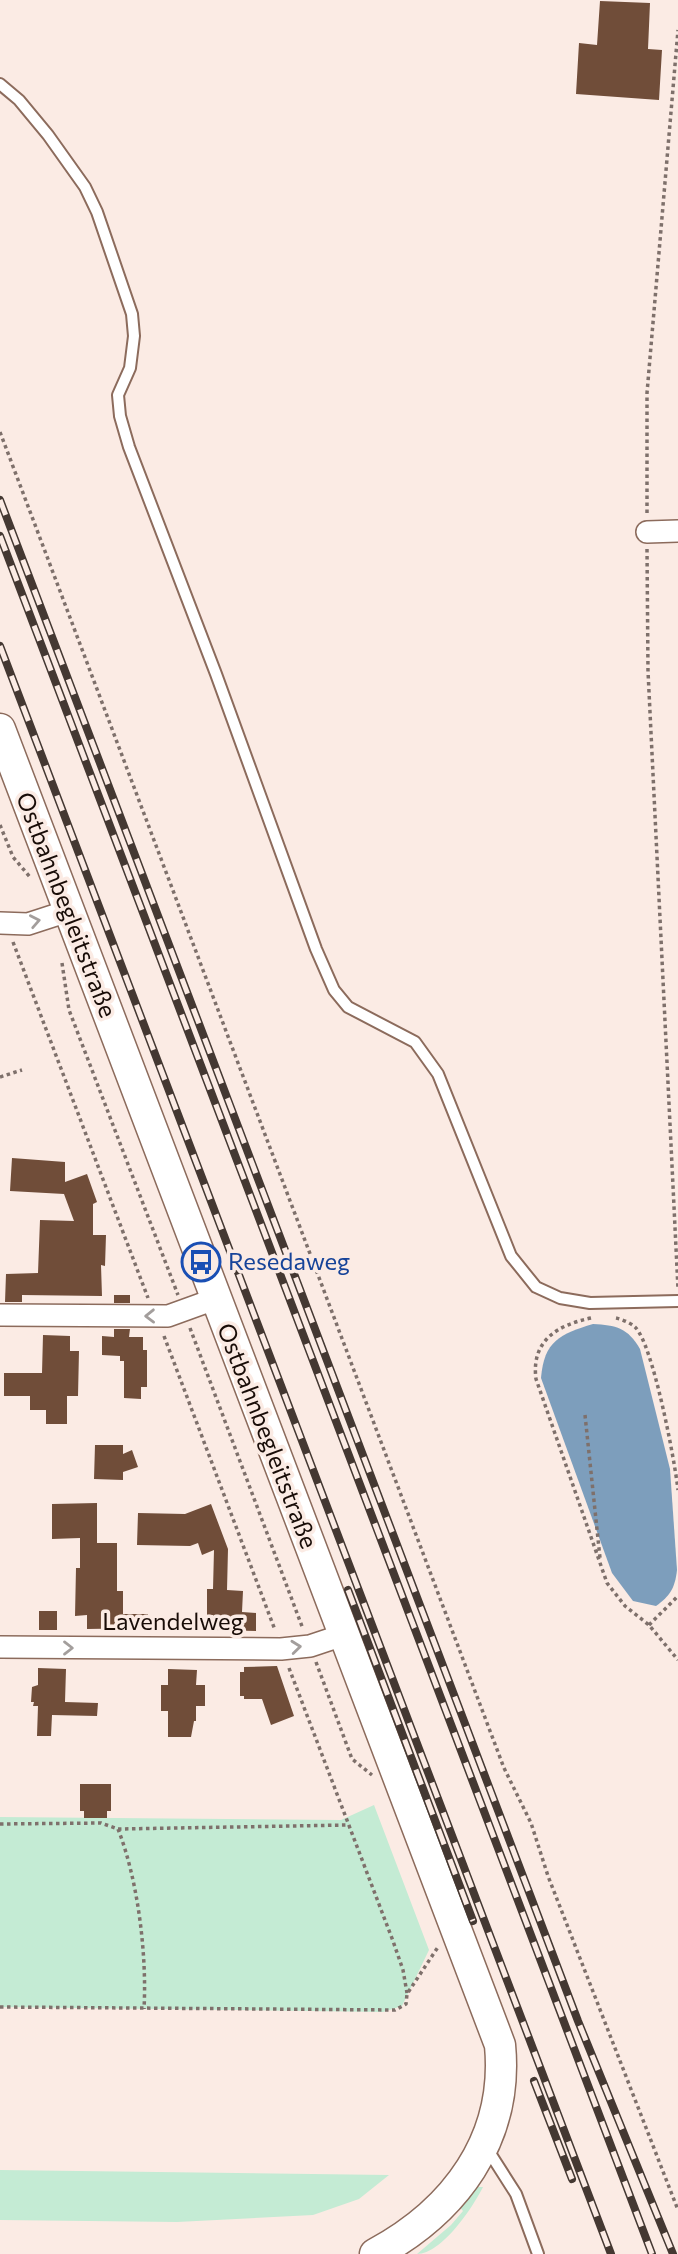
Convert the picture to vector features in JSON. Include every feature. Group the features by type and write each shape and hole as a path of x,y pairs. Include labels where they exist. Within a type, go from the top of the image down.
{"street":[{"path":"647,532 678,531"},
{"name":"Ostbahnbegleitstraße","path":"0,729 500,2045 502,2077 496,2112 485,2146 454,2194 405,2238 375,2254"},
{"path":"3,923 28,924 68,911"},
{"path":"0,1315 168,1316 215,1300"},
{"name":"Lavendelweg","path":"0,1647 281,1649 310,1646 343,1635"}],"lane":[{"path":"0,84 19,100 48,135 85,187 97,212 132,314 134,335 130,368 118,395 120,416 129,447 216,674 316,949 334,989 348,1007 415,1042 438,1074 510,1256 536,1287 560,1298 590,1303 678,1300"},
{"path":"485,2146 516,2194 538,2254"}],"path":[{"path":"678,30 647,393 648,671 678,1300"},
{"path":"0,432 504,1768 531,1823 548,1876 678,2210"},
{"path":"3,923 72,1094 152,1309"},
{"path":"0,1077 22,1070"},
{"path":"596,1317 562,1327 540,1348 534,1363 536,1379 607,1583 625,1606 649,1625 678,1660"},
{"path":"607,1317 618,1318 635,1327 648,1350 676,1468 678,1490"},
{"path":"161,1328 279,1640"},
{"path":"585,1415 601,1567"},
{"path":"649,1625 678,1596"},
{"path":"0,2007 382,2011 396,2010 405,2004 407,1994 403,1970 286,1660"},
{"path":"0,1824 101,1824 118,1829 349,1825"},
{"path":"118,1829 130,1860 146,1973 145,2009"},
{"path":"407,1994 442,1940"}],"green space":[{"path":"374,1805 429,1950 402,2006 383,2012 0,2007 0,1817 341,1820"},
{"path":"0,2170 389,2175 359,2199 313,2215 177,2222 0,2220"},
{"path":"483,2187 456,2228 427,2252 417,2254 451,2225 463,2211 458,2205 469,2192"}],"water":[{"path":"593,1324 621,1329 631,1336 640,1349 670,1469 677,1570 671,1591 656,1606 633,1601 612,1573 541,1378 550,1347 571,1331"}],"building":[{"path":"600,1 650,3 648,49 662,50 659,100 576,94 579,43 597,45"},
{"path":"12,1158 65,1162 65,1182 87,1174 97,1202 93,1204 93,1235 106,1235 105,1266 101,1265 102,1296 22,1295 22,1302 5,1302 6,1274 38,1273 40,1220 74,1221 64,1194 10,1191"},
{"path":"114,1295 130,1295 130,1303 114,1303"},
{"path":"114,1329 130,1329 129,1337 143,1337 143,1350 147,1350 147,1387 141,1387 141,1399 124,1398 124,1361 120,1361 120,1356 102,1355 102,1336 114,1337"},
{"path":"43,1335 70,1336 70,1351 79,1351 78,1396 67,1396 67,1424 46,1424 46,1410 30,1410 30,1396 4,1396 4,1373 42,1373"},
{"path":"95,1445 123,1445 123,1454 132,1450 138,1467 123,1472 123,1480 94,1479"},
{"path":"97,1503 97,1543 117,1543 117,1591 123,1591 123,1614 148,1614 148,1628 87,1629 87,1615 75,1616 80,1538 52,1539 52,1504"},
{"path":"211,1504 228,1549 227,1590 243,1591 242,1612 256,1613 256,1631 215,1630 213,1615 207,1615 207,1589 213,1589 214,1550 202,1555 198,1543 190,1546 137,1545 138,1513 185,1514"},
{"path":"39,1611 57,1611 57,1630 39,1630"},
{"path":"277,1666 294,1716 271,1725 262,1699 244,1699 244,1696 240,1696 240,1672 244,1672 244,1667"},
{"path":"38,1668 66,1669 65,1702 98,1703 97,1716 52,1715 51,1736 37,1736 38,1706 33,1706 34,1702 31,1702 32,1687 38,1685"},
{"path":"168,1669 197,1670 196,1685 205,1685 205,1706 196,1706 196,1721 191,1737 168,1737 168,1711 161,1711 161,1685 168,1685"},
{"path":"80,1784 111,1784 111,1811 107,1811 107,1818 84,1818 84,1811 80,1811"}],"railway":[{"path":"0,500 578,2021 673,2254"},
{"path":"0,536 652,2254"},
{"path":"0,646 611,2254"},
{"path":"348,1590 473,1921"},
{"path":"534,2081 572,2179"}],"place":[{"name":"Resedaweg","path":"201,1262"}]}
